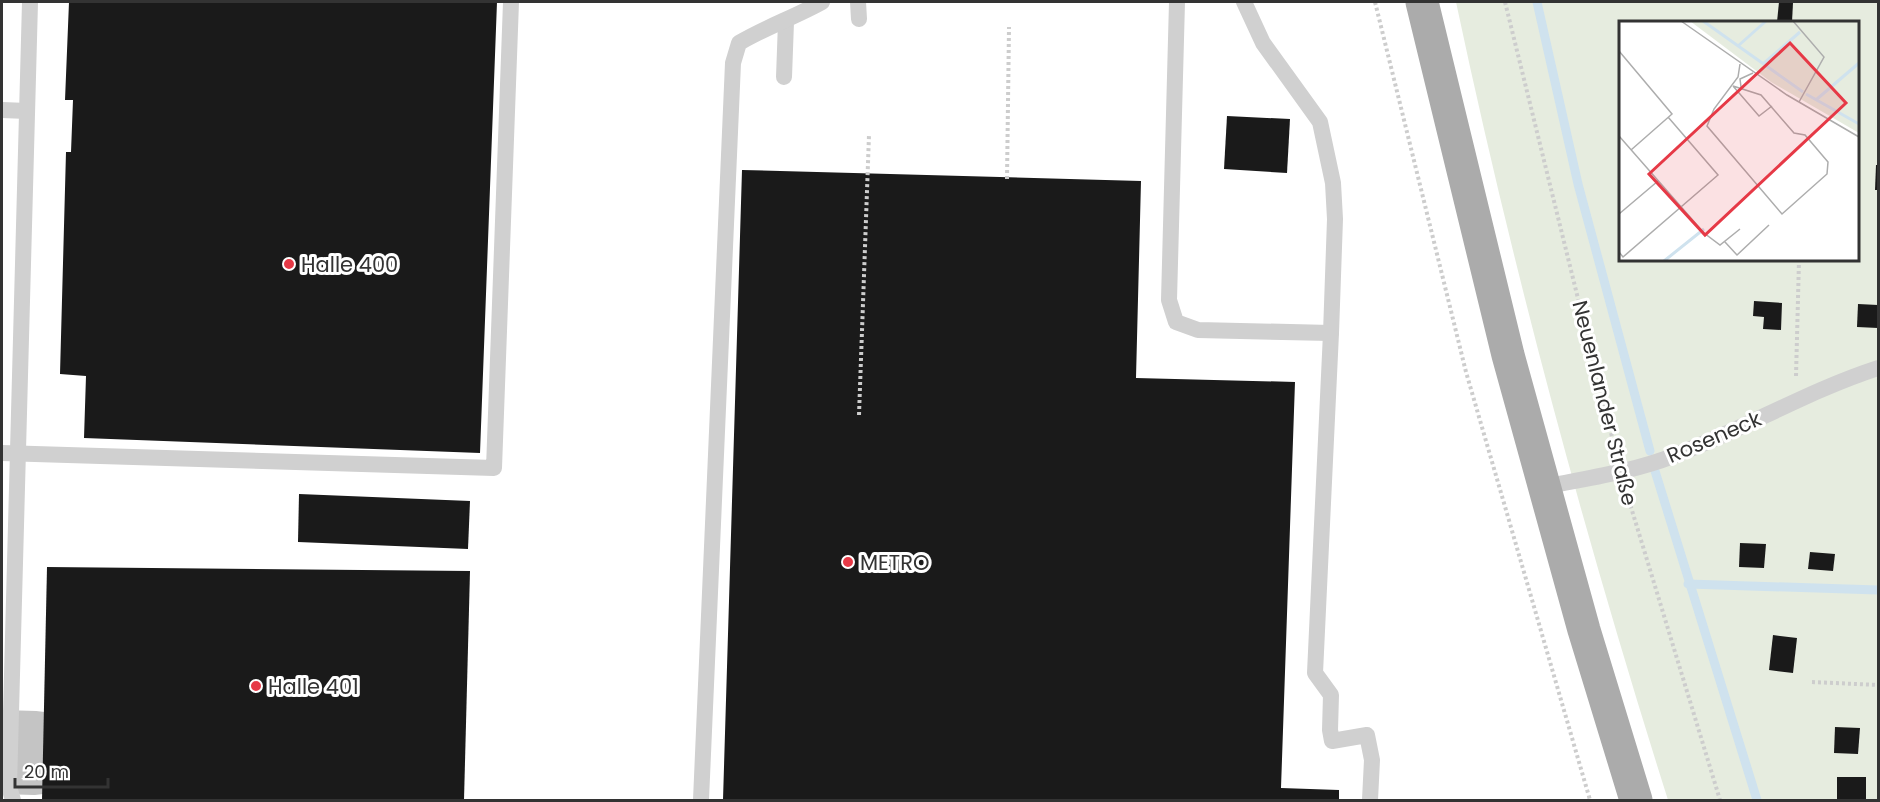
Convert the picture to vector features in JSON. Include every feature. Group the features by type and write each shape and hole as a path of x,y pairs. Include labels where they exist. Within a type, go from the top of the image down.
{"main road":[{"path":"1422,2 1508,355 1584,630 1636,801"}],"lane":[{"path":"13,801 9,787 10,454 27,111 30,2"},
{"path":"10,454 494,468 511,2"},
{"path":"701,801 733,63 739,43 757,32 786,22 822,2"},
{"path":"858,2 859,19"},
{"path":"1177,2 1169,300 1176,322 1198,330 1331,333"},
{"path":"1244,2 1263,43 1320,122 1333,183 1335,219 1331,333 1315,673 1330,695 1332,741 1367,735 1372,760 1370,801"},
{"path":"784,77 786,22"},
{"path":"2,110 27,111"},
{"name":"Roseneck","path":"1544,487 1621,471 1671,457 1847,378 1878,368"}],"path":[{"path":"1375,2 1466,372 1590,801"},
{"name":"Neuenlander Straße","path":"1505,2 1621,471 1720,801"},
{"path":"1007,179 1009,27"},
{"path":"859,415 869,135"},
{"path":"1795,401 1799,261"},
{"path":"1812,682 1878,685"}],"shaded area":[{"path":"1456,2 1878,2 1878,800 1668,800 1579,503 1526,304"}],"building":[{"name":"Halle 400","path":"69,2 497,2 480,453 84,438 86,376 60,374 66,152 71,152 73,100 65,100"},
{"path":"1779,2 1793,3 1792,21 1777,21"},
{"path":"1227,116 1290,119 1287,173 1224,169"},
{"path":"1876,165 1878,165 1878,190 1875,190"},
{"path":"742,170 1141,181 1136,378 1295,382 1281,788 1339,790 1339,800 723,800"},
{"path":"1754,301 1782,303 1781,330 1763,329 1764,317 1753,316"},
{"path":"1858,304 1878,305 1878,328 1857,327"},
{"path":"299,494 470,501 468,549 298,542"},
{"path":"1740,543 1766,544 1764,568 1739,567"},
{"path":"1810,552 1835,554 1833,571 1808,569"},
{"name":"Halle 401","path":"47,567 470,571 464,800 42,800"},
{"path":"1773,635 1797,638 1793,673 1769,670"},
{"path":"1835,727 1860,728 1858,754 1834,753"},
{"path":"1837,777 1866,777 1866,800 1837,800"}],"waterway":[{"path":"1537,2 1578,184 1650,451"},
{"path":"1655,471 1757,800"},
{"path":"1688,584 1878,590"}],"taxiway":[{"path":"2,752 35,753"}],"place":[{"name":"Halle 400","path":"289,264"},
{"name":"METRO","path":"848,562"},
{"name":"Halle 401","path":"256,686"}]}
